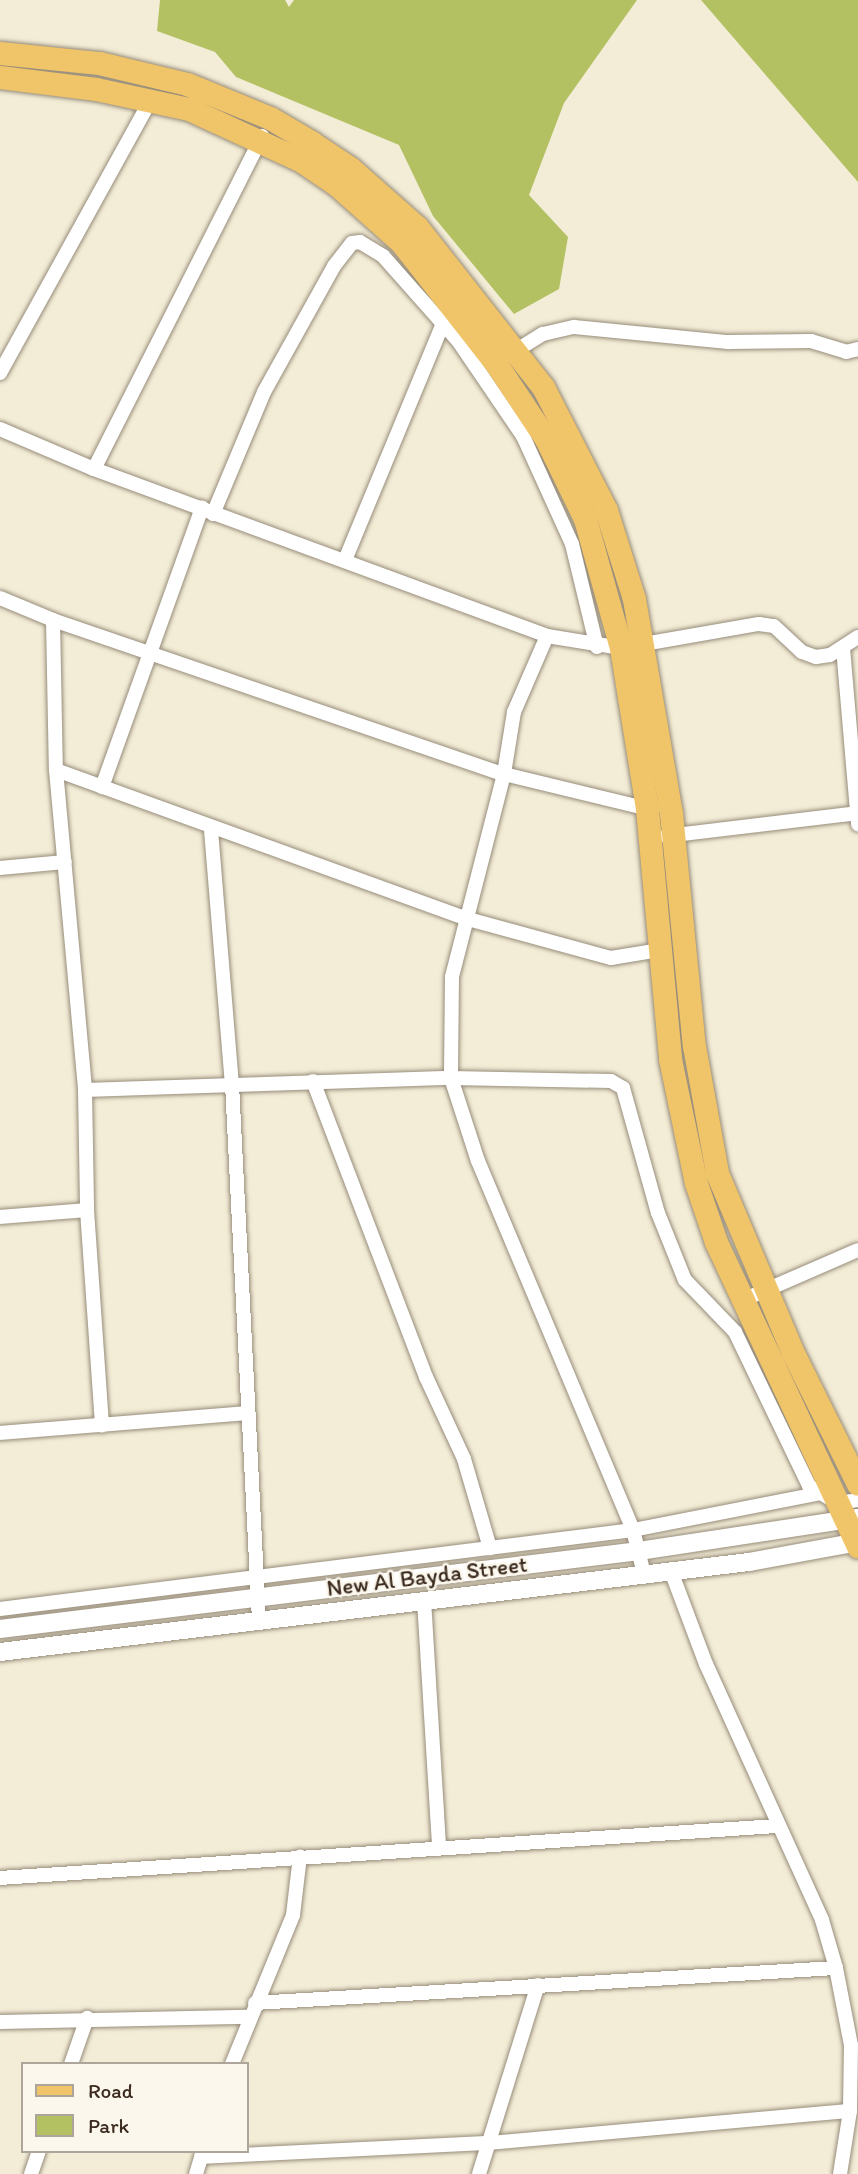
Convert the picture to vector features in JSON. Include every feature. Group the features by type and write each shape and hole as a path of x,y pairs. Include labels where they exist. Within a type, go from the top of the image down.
{"main road":[{"path":"0,53 144,72 198,88 265,128 327,179 379,206 471,291 516,348 566,426 606,510 665,829 702,1110 717,1173 765,1292 858,1484"},
{"path":"0,77 151,99 265,128"},
{"path":"379,206 448,314 497,365 546,439 585,519 633,646 648,809 665,829 660,950 680,1121 712,1231 843,1507 857,1543"},
{"path":"448,314 471,291"}],"street":[{"path":"0,373 151,99"},
{"path":"94,469 265,128"},
{"path":"102,787 150,650 207,511 264,392 334,266 352,243 367,245 383,256 448,314 505,406 541,471 576,557 597,647"},
{"path":"345,560 448,314"},
{"path":"497,365 516,348 543,334 574,327 728,342 811,341 846,352 858,349"},
{"path":"0,429 94,469 547,636 597,647 633,646 759,624 774,626 802,652 816,657 843,648 858,637"},
{"path":"0,598 53,620 150,650 504,774 648,809"},
{"path":"53,620 56,770 85,1090 87,1210 103,1425"},
{"path":"547,636 514,712 504,774 452,977 451,1078 478,1161 633,1530 644,1574"},
{"path":"843,648 852,686 858,824"},
{"path":"56,770 211,830 468,919 611,958 660,950"},
{"path":"665,829 858,813"},
{"path":"211,830 232,1084 259,1620"},
{"path":"0,868 65,862"},
{"path":"0,1609 633,1530 843,1507 735,1332 681,1273 658,1213 623,1088 611,1081 451,1078 85,1090"},
{"path":"313,1081 426,1377 464,1459 490,1548"},
{"path":"0,1217 87,1210"},
{"path":"743,1300 858,1250"},
{"path":"0,1433 247,1413"},
{"name":"New Al Bayda Street","path":"0,1629 639,1551 843,1507"},
{"name":"New Al Bayda Street","path":"0,1652 671,1571 857,1543"},
{"path":"671,1571 777,1826 822,1920 836,1968 851,2045 850,2111 840,2174"},
{"path":"424,1600 439,1846"},
{"path":"0,1878 439,1846 777,1826"},
{"path":"233,2062 248,2017 293,1915 300,1856"},
{"path":"255,2003 836,1968"},
{"path":"479,2174 538,1985"},
{"path":"0,2022 87,2018 248,2017"},
{"path":"72,2062 87,2018"},
{"path":"248,2152 489,2143 850,2111"},
{"path":"31,2174 38,2153"},
{"path":"196,2174 202,2154 228,2153"}],"green space":[{"path":"160,0 285,0 289,7 294,0 637,0 564,103 529,195 568,237 559,289 514,314 433,216 399,145 236,77 215,52 157,31"},
{"path":"701,0 858,0 858,182"}]}
